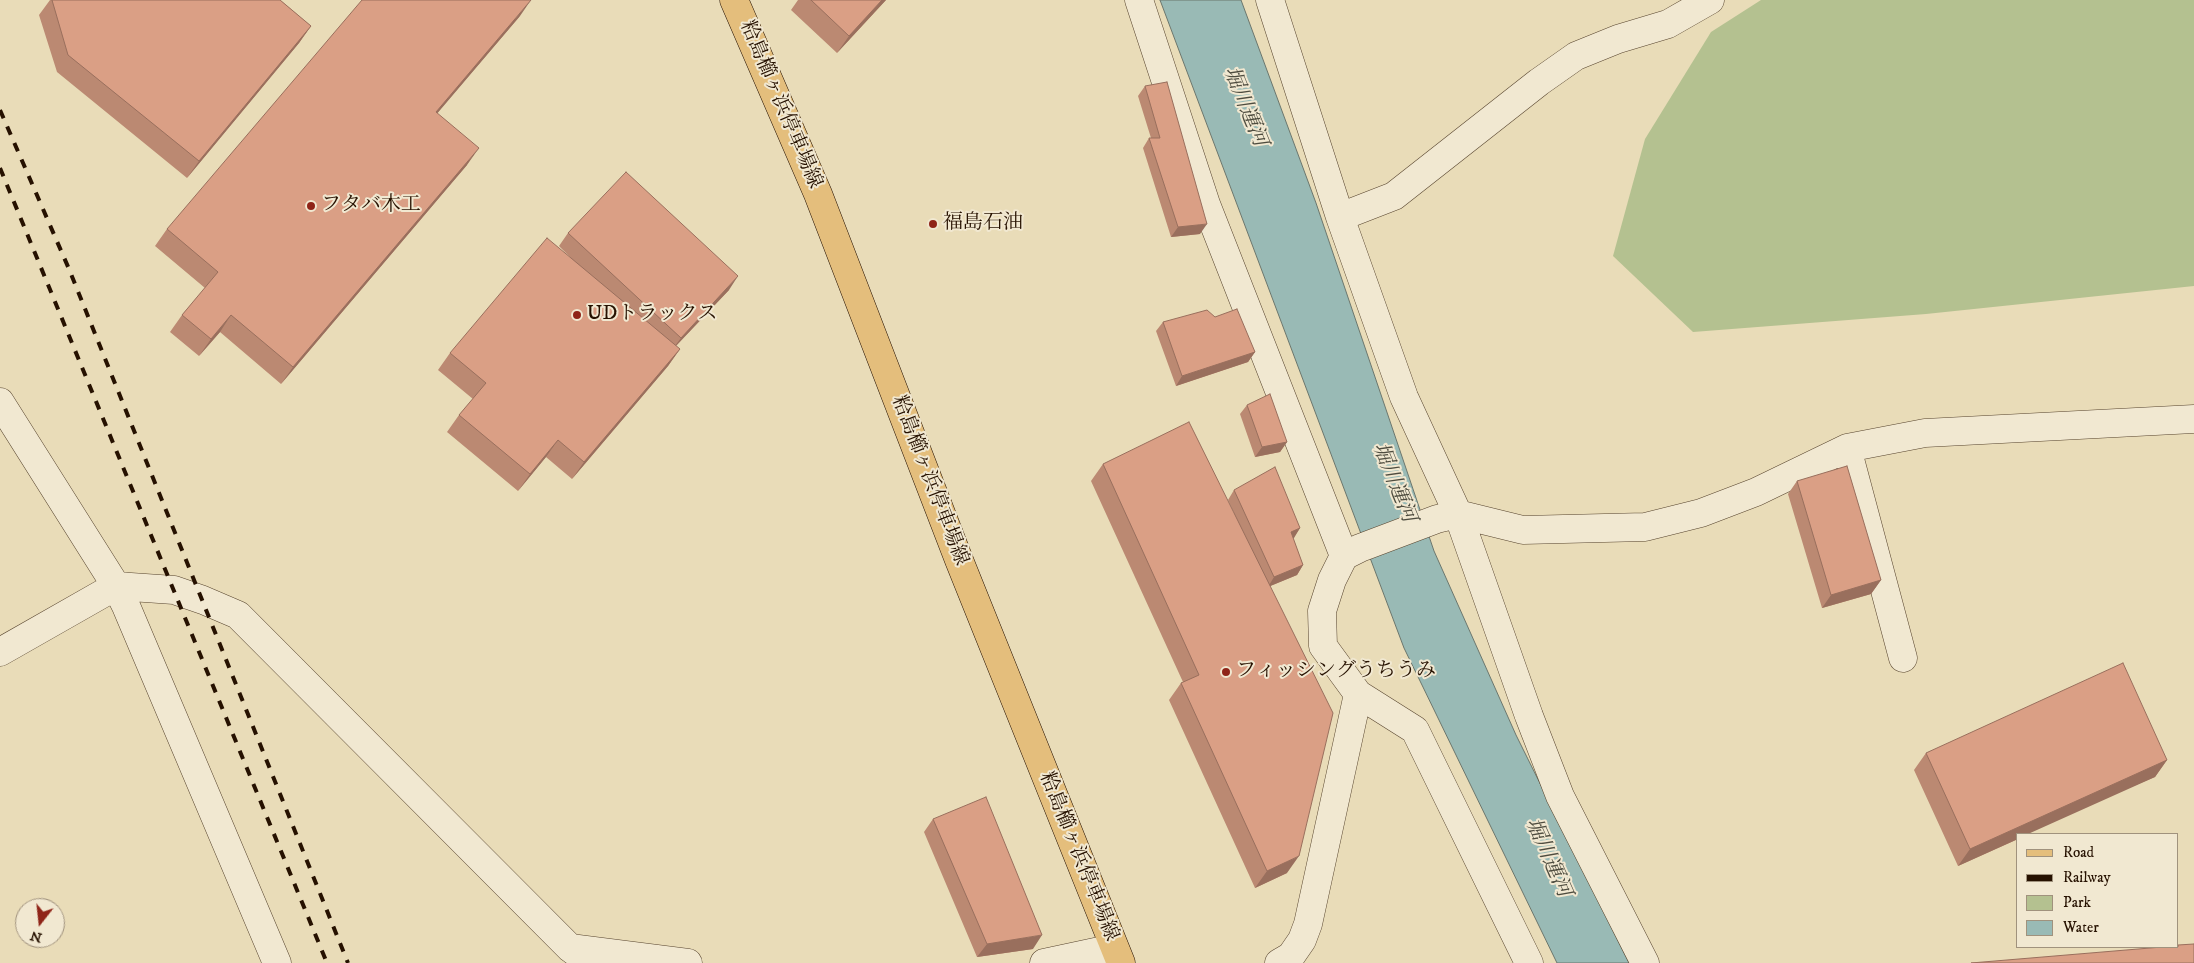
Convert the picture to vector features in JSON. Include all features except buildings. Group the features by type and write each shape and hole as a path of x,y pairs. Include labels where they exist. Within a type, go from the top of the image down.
{"main road":[{"name":"粭島櫛ヶ浜停車場線","path":"734,0 818,194 963,570 1118,956"}],"street":[{"path":"1139,0 1206,204 1352,552"},
{"path":"1270,0 1340,217 1448,517 1560,796 1645,963"},
{"path":"1340,217 1394,196 1539,82 1576,56 1618,39 1668,24 1710,0"},
{"path":"0,402 116,586 126,606 277,963"},
{"path":"1529,963 1415,730 1358,694 1323,646 1322,611 1332,580 1352,552 1448,517 1523,530 1646,527 1701,513 1756,492 1847,448 1925,434 2194,419"},
{"path":"1847,448 1904,658"},
{"path":"0,652 116,586 174,590 238,615 580,956 688,963"},
{"path":"1279,963 1291,956 1302,940 1308,924 1358,694"},
{"path":"1044,963 1118,956"}],"green space":[{"path":"1761,0 2194,0 2194,286 1926,314 1693,332 1613,256 1645,139 1711,32"}],"water":[{"name":"堀川運河","path":"1160,0 1241,0 1316,203 1434,551 1516,735 1629,963 1557,963 1404,648"}],"railway":[{"path":"0,110 69,269 348,963"},
{"path":"0,168 327,963"}],"place":[{"name":"フタバ木工","path":"311,206"},
{"name":"福島石油","path":"933,224"},
{"name":"UDトラックス","path":"577,315"},
{"name":"フィッシングうちうみ","path":"1226,672"}]}
